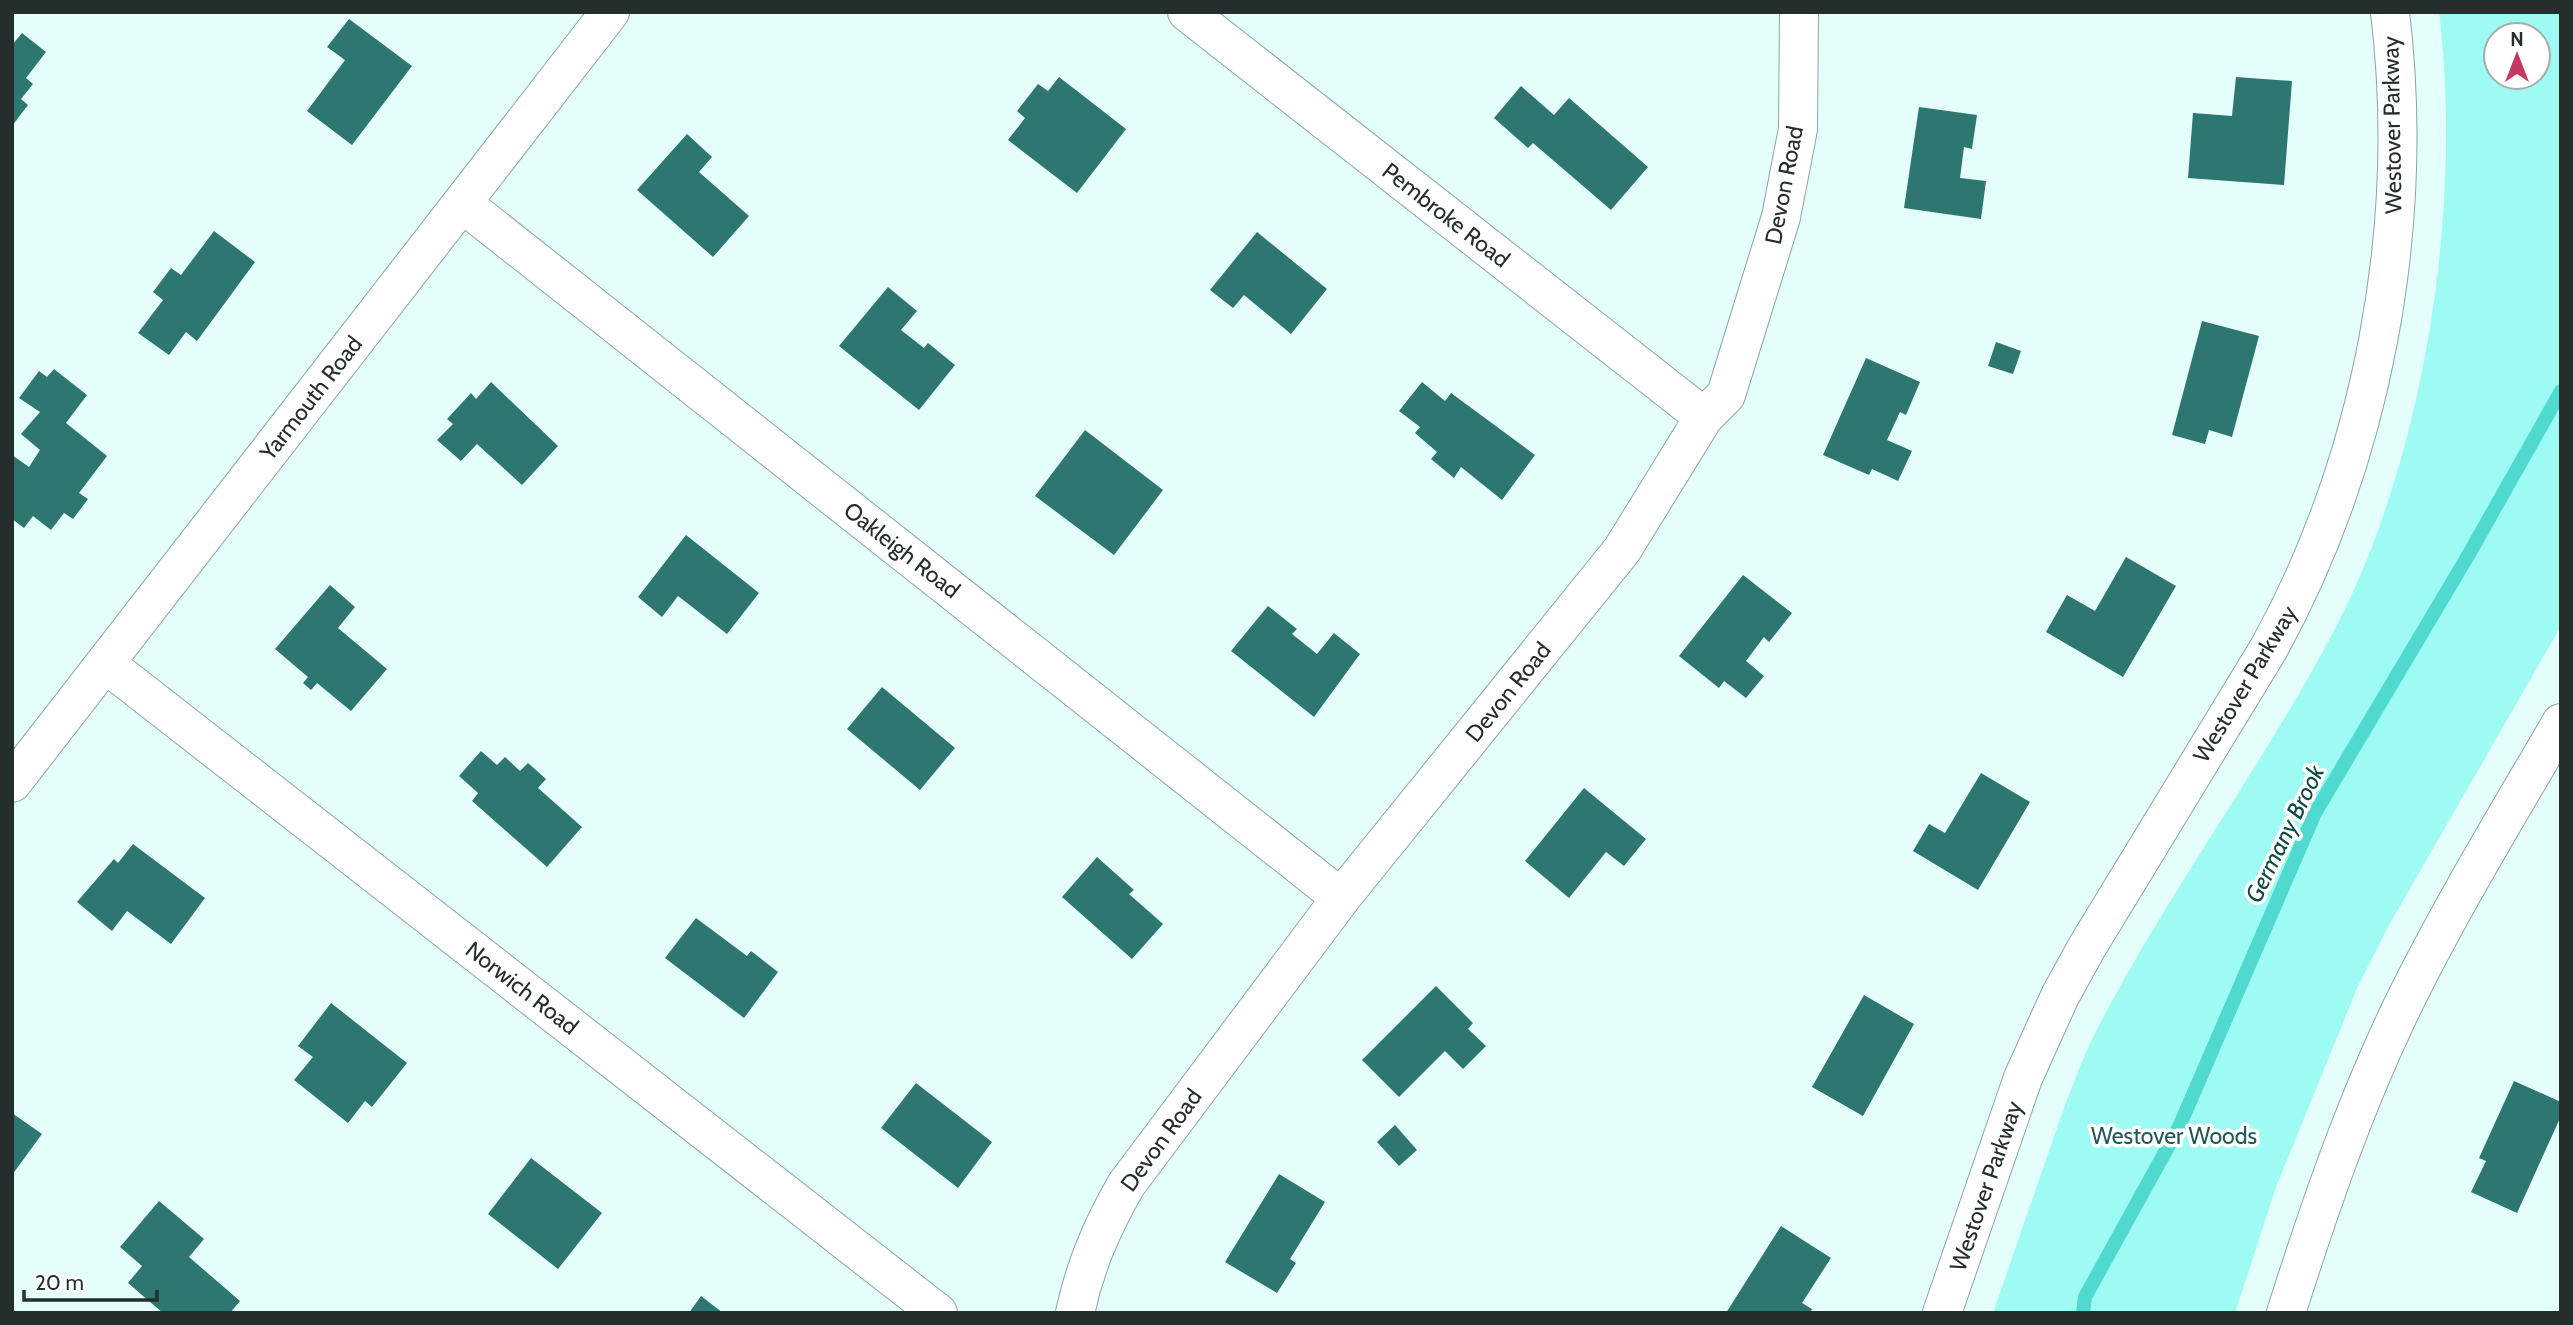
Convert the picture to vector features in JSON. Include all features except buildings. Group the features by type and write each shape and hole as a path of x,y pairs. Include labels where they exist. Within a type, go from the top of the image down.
{"street":[{"name":"Yarmouth Road","path":"12,783 610,12"},
{"name":"Pembroke Road","path":"1187,12 1704,417"},
{"name":"Devon Road","path":"1075,1313 1082,1278 1102,1227 1126,1185 1341,898 1622,550 1704,417 1726,395 1781,217 1798,129 1799,12"},
{"name":"Westover Parkway","path":"1942,1313 2023,1078 2055,1006 2087,947 2276,636 2320,546 2338,494 2356,437 2369,382 2395,208 2396,87 2390,12"},
{"name":"Oakleigh Road","path":"462,203 1341,898"},
{"name":"Norwich Road","path":"106,664 938,1313"},
{"path":"2286,1313 2326,1192 2402,1007 2468,884 2561,723"}],"green space":[{"name":"Westover Woods","path":"2439,12 2561,12 2561,626 2389,925 2358,986 2276,1187 2235,1313 1993,1313 2065,1105 2095,1033 2161,917 2311,673 2338,623 2369,555 2394,482 2415,404 2430,325 2441,244 2446,164 2445,86"}],"waterway":[{"name":"Germany Brook","path":"2083,1313 2085,1297 2179,1127 2315,813 2469,554 2561,391"}]}
